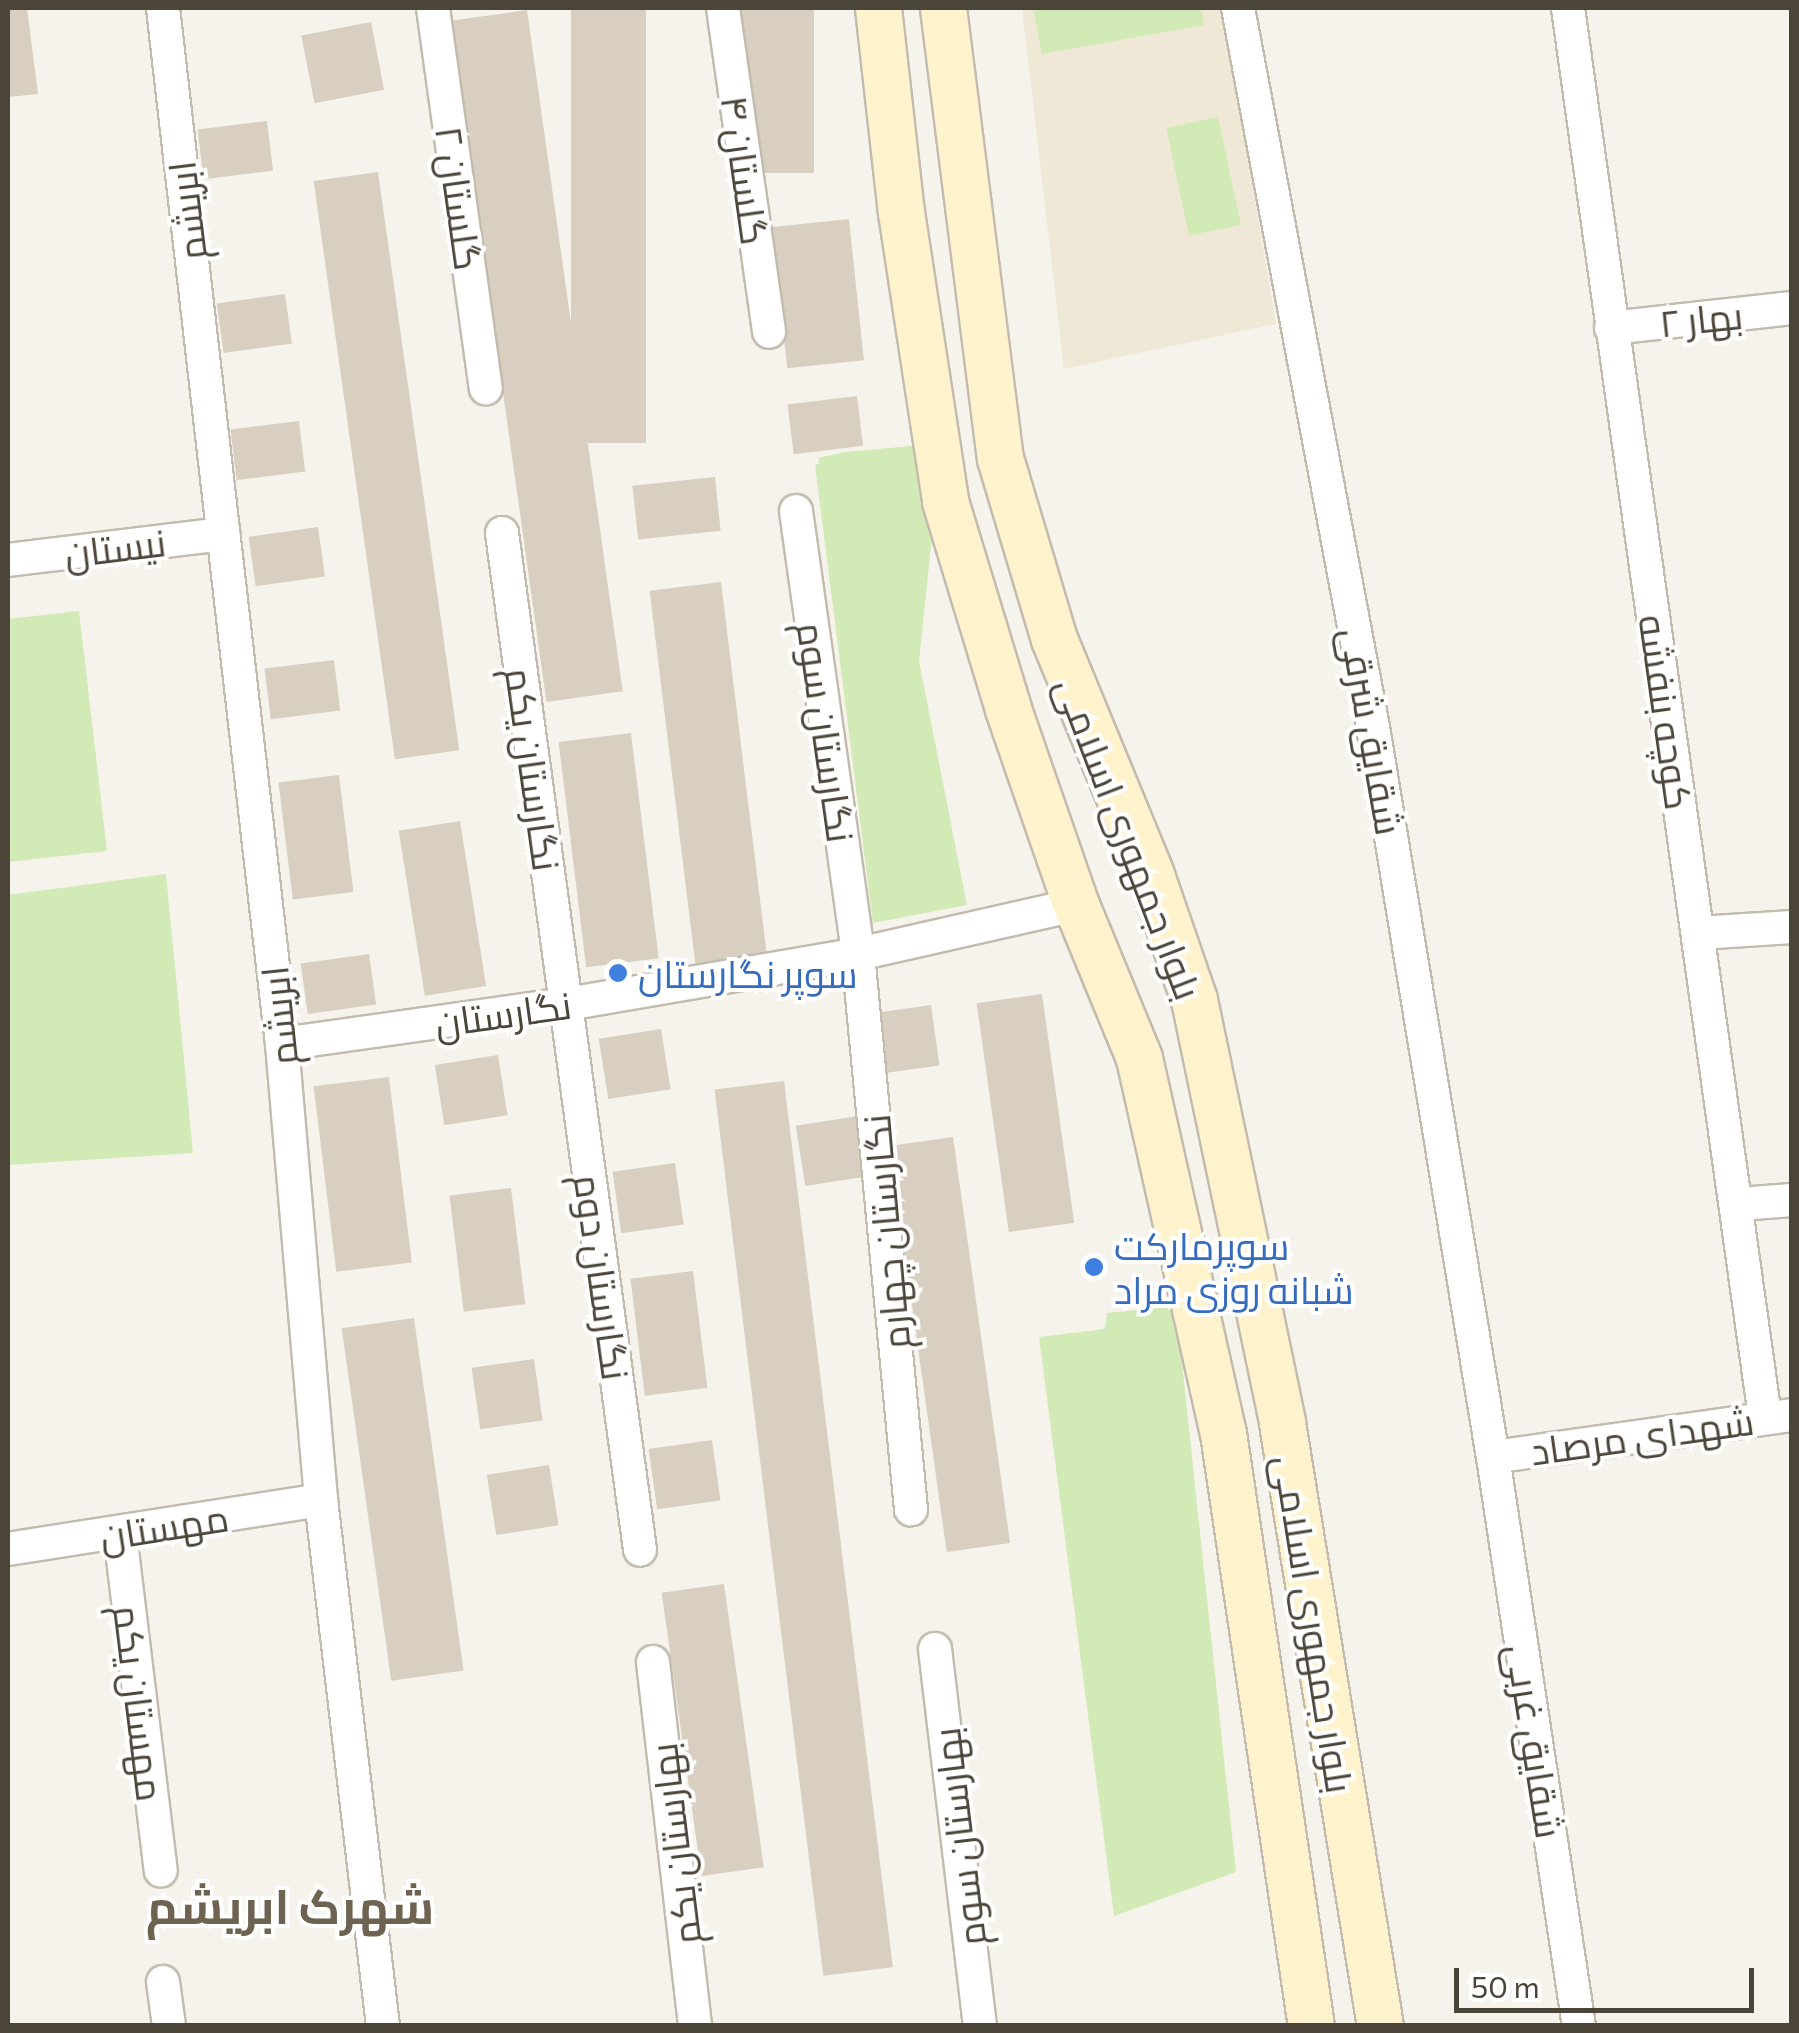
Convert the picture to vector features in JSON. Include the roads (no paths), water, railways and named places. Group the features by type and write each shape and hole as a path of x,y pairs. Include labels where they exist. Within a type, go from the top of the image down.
{"main road":[{"name":"بلوار جمهوری اسلامی","path":"878,8 901,212 945,501 1008,709 1076,905 1139,1058 1223,1433 1311,2026"},
{"name":"بلوار جمهوری اسلامی","path":"943,8 1000,458 1054,639 1150,872 1194,1000 1282,1423 1380,2026"},
{"path":"1223,1433 1282,1423"}],"street":[{"name":"ابریشم","path":"163,8 282,1044 321,1500 382,2026"},
{"name":"گلستان ۲","path":"433,8 486,388"},
{"name":"گلستان ۴","path":"723,8 769,332"},
{"name":"شقایق شرقی","path":"1238,8 1374,727 1492,1456"},
{"name":"کوچه بنفشه","path":"1568,8 1739,1204 1778,1416"},
{"name":"بهار ۲","path":"1612,328 1792,308"},
{"name":"نگارستان سوم","path":"796,511 858,954"},
{"name":"نگارستان یکم","path":"502,533 566,1004"},
{"name":"نیستان","path":"8,560 223,534"},
{"name":"نگارستان","path":"282,1044 566,1004 858,954 1076,905"},
{"path":"1699,933 1792,927"},
{"name":"نگارستان چهارم","path":"858,954 911,1509"},
{"name":"نگارستان دوم","path":"566,1004 640,1550"},
{"path":"1739,1204 1792,1200"},
{"name":"شهدای مرصاد","path":"1492,1456 1778,1416"},
{"name":"شقایق غربی","path":"1492,1456 1579,2026"},
{"name":"مهستان","path":"8,1548 120,1534 321,1500"},
{"name":"مهستان یکم","path":"120,1534 162,1871"},
{"name":"بهارستان سوم","path":"935,1649 980,2026"},
{"name":"بهارستان یکم","path":"653,1662 695,2026"},
{"path":"163,1982 169,2026"}],"place":[{"name":"سوپر نگارستان","path":"618,973"},
{"name":"سوپرمارکت شبانه روزی مراد","path":"1094,1267"}],"district":[{"name":"شهرک ابریشم","path":"290,1905"}]}
